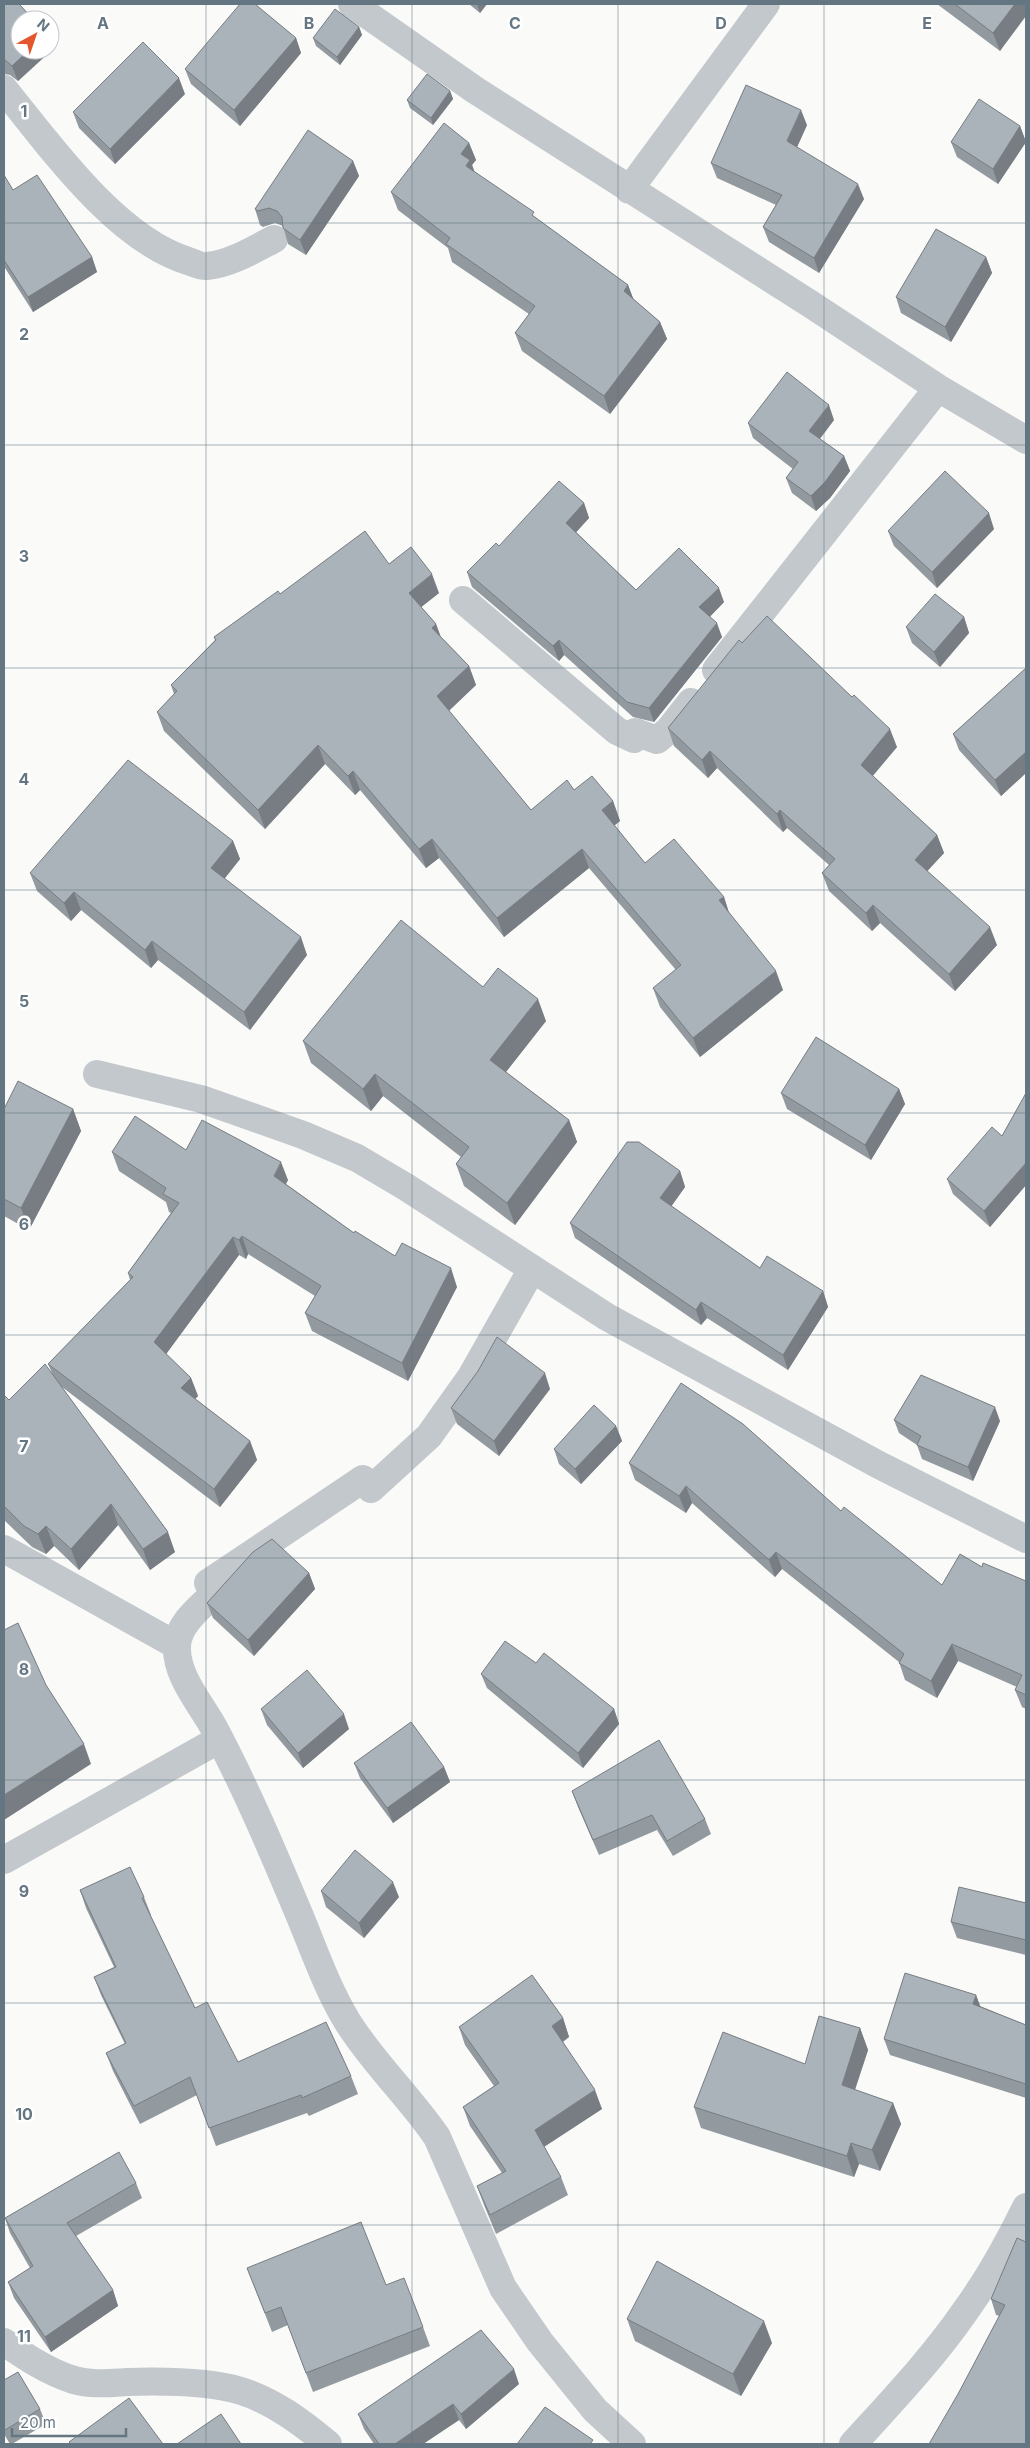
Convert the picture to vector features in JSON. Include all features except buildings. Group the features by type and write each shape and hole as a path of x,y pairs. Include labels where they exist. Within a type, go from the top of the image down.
{"street":[{"path":"352,4 475,90 629,190 812,305 938,388 1026,440"},
{"path":"629,190 766,4"},
{"path":"4,89 50,146 114,216 168,255 205,267 238,258 274,239"},
{"path":"463,600 617,731 634,739 635,732 657,740 669,730 938,388"},
{"path":"97,1074 201,1100 303,1135 357,1158 406,1187 607,1317 879,1465 1026,1539"},
{"path":"532,1269 471,1377 428,1436 371,1489 363,1479 208,1583 215,1593 189,1619 181,1631 176,1645 181,1671 220,1739 284,1878 322,1970 346,2018 368,2054 423,2117 437,2137 503,2288 540,2342 595,2410 632,2444"},
{"path":"4,1549 176,1645"},
{"path":"4,1860 220,1739"},
{"path":"853,2444 922,2367 966,2310 983,2285 1026,2207"},
{"path":"4,2342 49,2371 76,2380 103,2384 129,2382 196,2384 239,2391 270,2402 299,2420 328,2444"}]}
